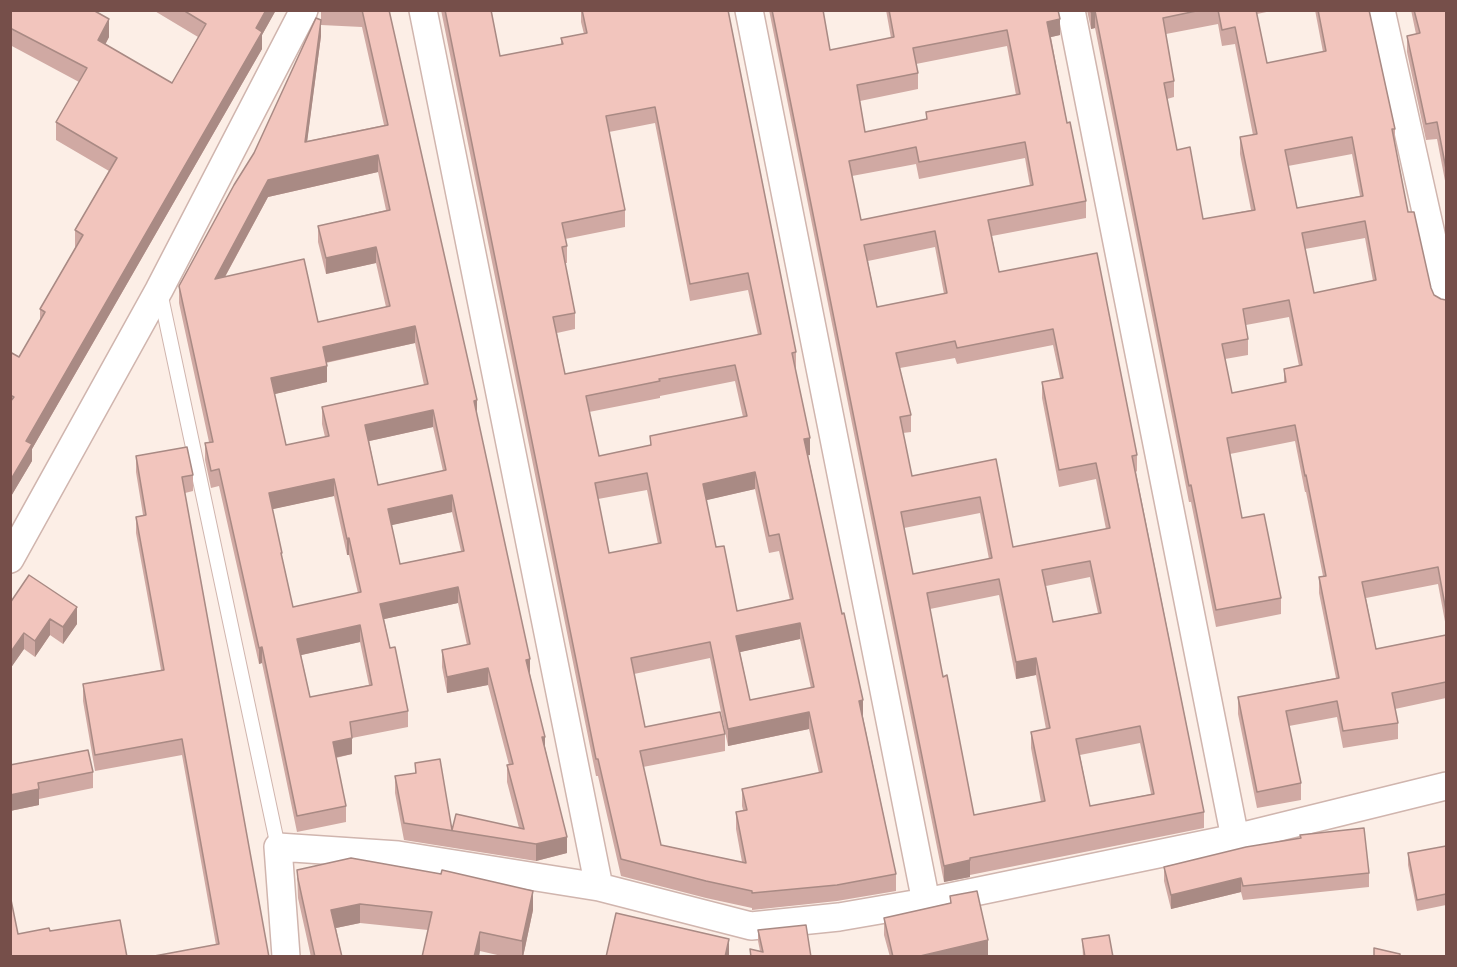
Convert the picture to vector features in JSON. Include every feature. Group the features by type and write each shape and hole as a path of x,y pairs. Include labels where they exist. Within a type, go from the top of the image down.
{"street":[{"path":"10,559 159,290 304,10"},
{"path":"423,10 599,887"},
{"path":"749,10 926,902"},
{"path":"1071,10 1235,838"},
{"path":"1381,10 1446,301"},
{"path":"286,957 278,847 398,855 599,887 751,926 839,917 926,902 1235,838 1446,786"}],"lane":[{"path":"159,290 278,847"}],"building":[{"path":"10,10 93,10 109,19 98,40 172,83 206,24 183,10 266,10 256,28 262,32 26,441 32,444 10,481 10,402 14,397 10,395 10,352 19,357 45,312 40,309 83,235 75,230 117,158 56,122 87,68 10,28"},
{"path":"362,10 389,10 477,400 474,401 530,659 526,660 567,837 536,844 404,823 395,776 416,773 415,763 440,759 452,830 456,814 524,829 507,765 513,764 488,668 447,677 442,650 470,644 458,587 380,604 390,648 395,647 408,711 350,722 352,738 333,742 346,806 297,816 262,647 259,648 219,469 211,471 205,443 213,442 179,286 254,153 316,18 321,20 305,142 388,125","holes":["378,155 390,210 318,226 326,258 376,247 390,306 318,322 304,259 215,279 268,180","415,326 428,384 322,407 329,436 286,445 271,378 327,366 323,347","433,410 446,470 378,485 365,425","334,479 361,592 293,607 269,493","452,495 464,551 400,564 388,509","360,625 372,685 310,697 297,639"]},
{"path":"445,10 491,10 500,56 563,44 561,38 587,33 582,10 728,10 796,352 792,353 810,438 804,439 863,700 859,701 896,874 837,885 752,893 752,891 621,859 598,759 596,759","holes":["655,107 690,284 748,273 761,334 565,374 553,317 575,313 562,247 567,246 562,223 625,210 606,116","735,365 747,416 650,436 651,445 599,456 586,396 660,381 659,379","755,472 769,536 779,534 793,599 737,611 724,546 716,547 703,484","647,473 661,543 609,553 595,483","800,623 814,687 750,700 736,636","710,642 728,729 809,712 822,772 742,789 747,810 736,812 746,863 661,845 640,751 725,734 720,712 645,727 631,658"]},
{"path":"772,10 823,10 830,50 894,37 889,10 1058,10 1060,19 1047,22 1067,123 1070,122 1086,201 988,220 999,272 1097,253 1137,455 1132,456 1204,812 970,858 970,860 944,866","holes":["1007,30 1020,94 926,112 927,119 865,132 857,85 918,73 913,48","1025,142 1033,185 861,220 849,161 916,147 919,162","935,231 947,293 877,307 864,245","1053,329 1063,378 1042,382 1059,470 1096,463 1110,528 1013,547 996,459 912,476 900,417 911,415 896,353 955,341 957,348","980,497 992,558 913,574 901,512","1090,561 1101,613 1053,622 1042,570","999,579 1016,662 1036,658 1050,728 1031,732 1045,801 974,815 947,675 943,677 927,593","1140,726 1154,794 1090,806 1076,739"]},
{"path":"1090,10 1201,10 1163,18 1174,81 1164,83 1177,150 1190,147 1203,219 1255,210 1240,137 1257,134 1235,27 1222,30 1218,10 1256,10 1267,63 1326,51 1318,10 1369,10 1395,129 1392,129 1408,212 1414,212 1434,295 1446,300 1446,611 1438,567 1362,582 1376,649 1446,635 1446,682 1392,693 1398,723 1343,731 1337,701 1286,711 1301,783 1257,792 1238,697 1339,678 1319,577 1326,576 1295,425 1227,438 1242,518 1264,514 1281,598 1216,610 1191,485 1189,486 1095,11","holes":["1352,137 1363,196 1297,208 1285,150","1365,221 1376,280 1314,293 1302,233","1289,300 1302,365 1284,369 1286,382 1232,393 1222,344 1248,339 1243,309"]},
{"path":"1414,10 1446,10 1446,169 1437,122 1426,124 1407,36 1420,33"},
{"path":"187,447 193,475 182,477 269,957 149,957 219,944 182,739 95,755 83,684 164,670 136,517 146,515 136,456"},
{"path":"29,575 77,607 63,627 50,619 35,641 24,633 10,653 10,603"},
{"path":"88,750 93,772 38,783 39,789 10,795 10,765"},
{"path":"1364,828 1369,873 1243,886 1241,878 1171,895 1164,867 1246,847 1301,838 1300,835"},
{"path":"1446,846 1446,894 1417,900 1408,853"},
{"path":"351,858 441,874 442,870 533,891 522,941 480,932 474,957 422,957 432,912 360,904 331,910 342,957 315,957 297,870"},
{"path":"977,891 988,940 916,957 893,957 884,918 951,903 950,896"},
{"path":"10,895 18,934 120,920 127,957 10,957"},
{"path":"616,913 729,939 725,957 606,957"},
{"path":"806,925 811,957 751,957 750,949 763,952 758,930"},
{"path":"1109,935 1113,957 1085,957 1082,939"},
{"path":"1374,948 1400,954 1400,957 1374,957"}]}
